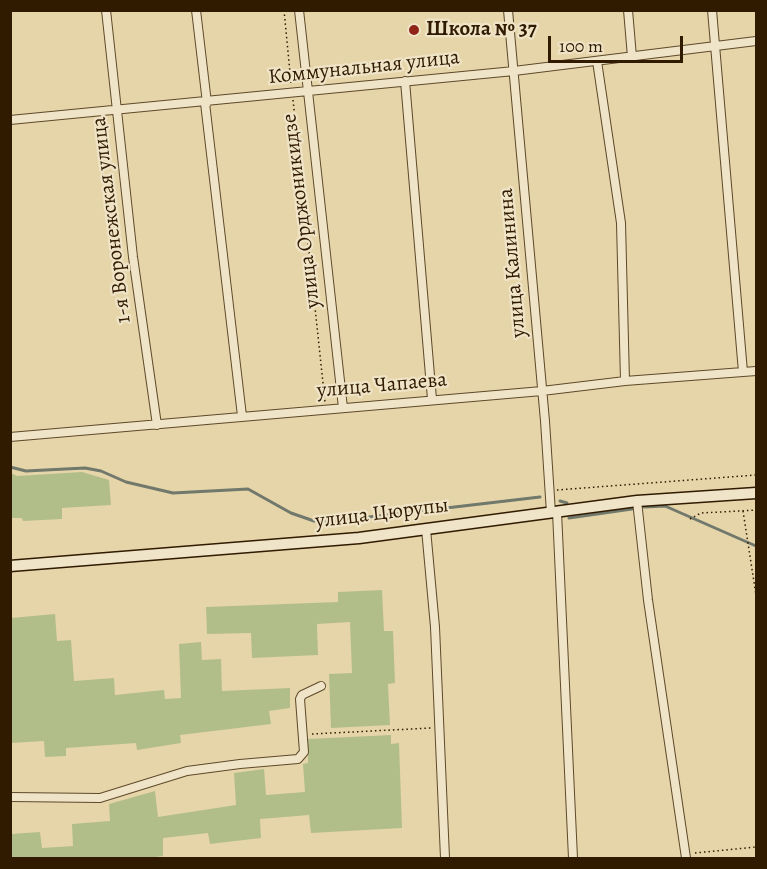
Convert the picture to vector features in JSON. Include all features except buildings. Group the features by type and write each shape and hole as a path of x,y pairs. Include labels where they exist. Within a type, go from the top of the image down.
{"street":[{"name":"1-я Воронежская улица","path":"106,10 133,257 157,425"},
{"path":"196,10 242,416"},
{"name":"улица Орджоникидзе","path":"299,10 306,92 343,408"},
{"name":"улица Калинина","path":"508,10 549,490 554,512 573,858"},
{"path":"628,10 632,57"},
{"path":"712,10 743,372"},
{"name":"Коммунальная улица","path":"10,120 206,103 514,71 716,48 756,41"},
{"path":"597,61 621,223 625,381"},
{"path":"405,81 432,399"},
{"name":"улица Чапаева","path":"10,437 756,371"},
{"name":"улица Цюрупы","path":"10,566 263,547 426,529 637,501 756,493"},
{"path":"637,501 648,600 686,856"},
{"path":"426,529 440,728 446,858"},
{"path":"10,797 100,798 187,771 298,759 304,752 302,695 321,686"}],"path":[{"path":"284,10 326,409"},
{"path":"549,490 756,475"},
{"path":"690,519 701,513 756,510"},
{"path":"743,511 756,595"},
{"path":"303,734 440,728"},
{"path":"686,856 756,847"}],"green space":[{"path":"82,472 109,480 111,505 62,508 62,519 23,521 22,518 11,518 11,473 17,476"},
{"path":"382,590 384,631 393,631 395,683 388,684 390,725 331,728 329,674 352,673 350,622 317,624 318,655 252,658 251,633 207,634 206,607 338,602 338,592"},
{"path":"55,614 57,641 71,640 74,681 114,678 115,695 164,690 165,699 181,698 179,644 201,642 202,660 221,659 222,691 290,688 290,708 269,711 271,724 180,735 181,743 137,750 136,743 66,748 66,756 45,757 44,741 11,743 11,618"},
{"path":"391,735 391,744 399,743 402,828 311,833 309,815 260,819 261,838 210,844 208,833 163,838 163,856 148,858 11,858 11,834 40,832 42,848 73,846 72,824 110,821 109,804 155,791 158,817 236,805 234,773 264,769 266,795 305,792 303,764 308,763 308,739"}],"waterway":[{"path":"10,467 26,471 85,468 101,471 126,482 173,493 248,489 291,513 314,521 335,521 540,497"},
{"path":"560,501 567,503"},
{"path":"644,507 665,506 756,546"},
{"path":"569,518 632,509"}],"place":[{"name":"Школа № 37","path":"414,30"}]}
